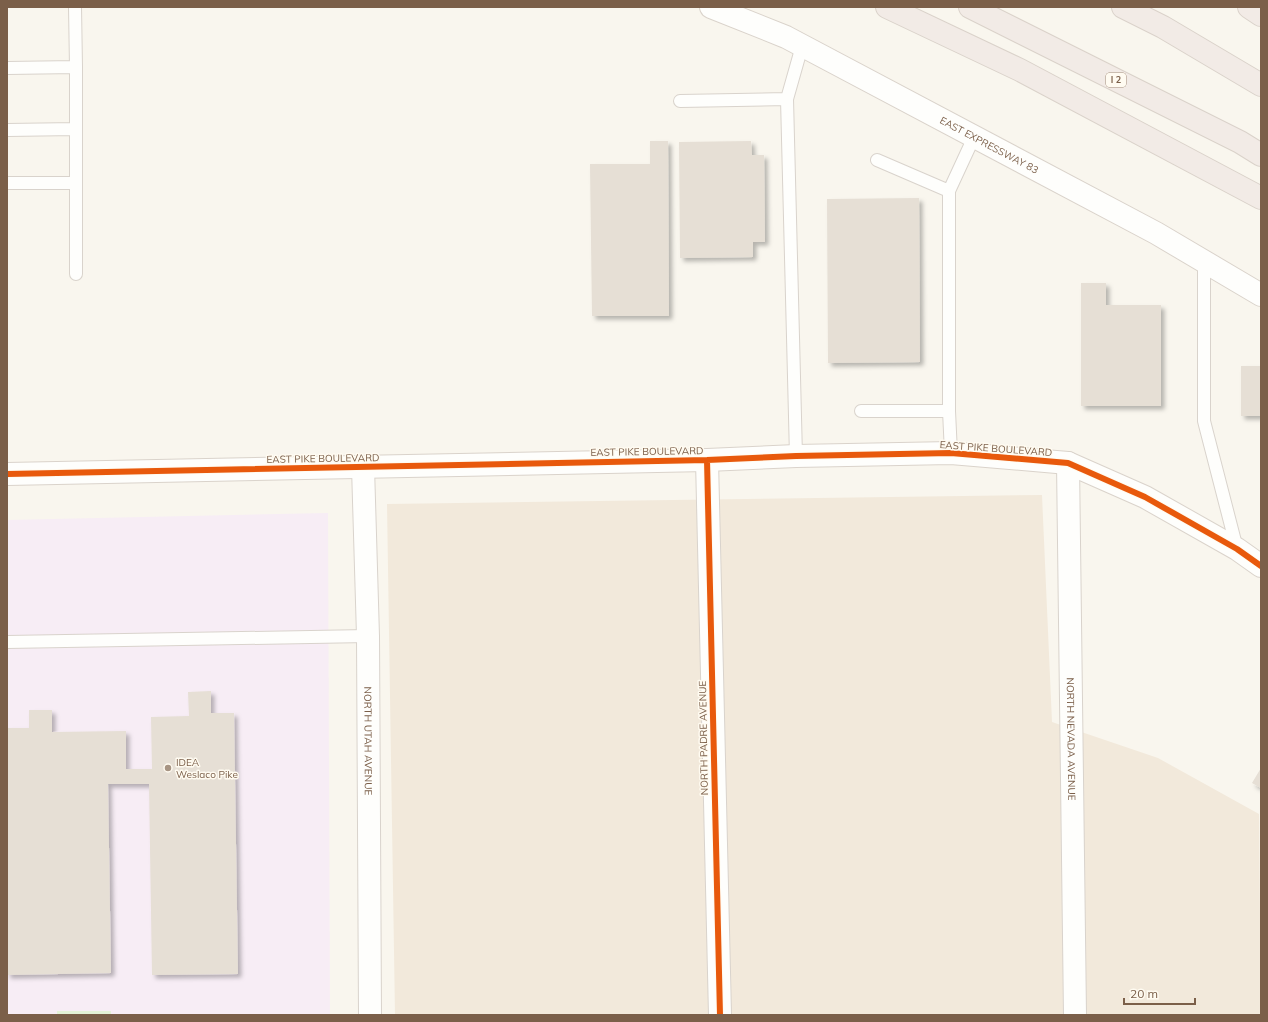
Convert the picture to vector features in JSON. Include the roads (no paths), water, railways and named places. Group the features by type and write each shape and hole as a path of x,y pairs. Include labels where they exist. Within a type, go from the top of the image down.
{"highway":[{"path":"886,7 1020,70 1261,198"},
{"name":"I 2","path":"970,7 1240,142 1261,155"},
{"path":"1123,7 1163,27 1261,85"},
{"path":"1249,7 1261,15"}],"street":[{"name":"EAST EXPRESSWAY 83","path":"711,7 786,37 1156,233 1261,295"},
{"name":"EAST PIKE BOULEVARD","path":"7,474 363,468 951,453 1068,463 1145,497 1237,549 1261,566"},
{"name":"NORTH PADRE AVENUE","path":"707,460 720,1015"},
{"name":"NORTH NEVADA AVENUE","path":"1068,463 1075,1015"},
{"name":"NORTH UTAH AVENUE","path":"363,468 368,636 370,1015"}],"lane":[{"path":"75,7 76,274"},
{"path":"796,456 787,99 802,46"},
{"path":"7,68 76,67"},
{"path":"680,101 787,99"},
{"path":"7,130 76,129"},
{"path":"951,453 949,411 949,191 974,137"},
{"path":"877,160 949,191"},
{"path":"7,183 76,183"},
{"path":"1204,262 1204,421 1237,549"},
{"path":"860,411 949,411"},
{"path":"7,642 368,636"}],"place":[{"name":"IDEA Weslaco Pike","path":"168,768"}]}
